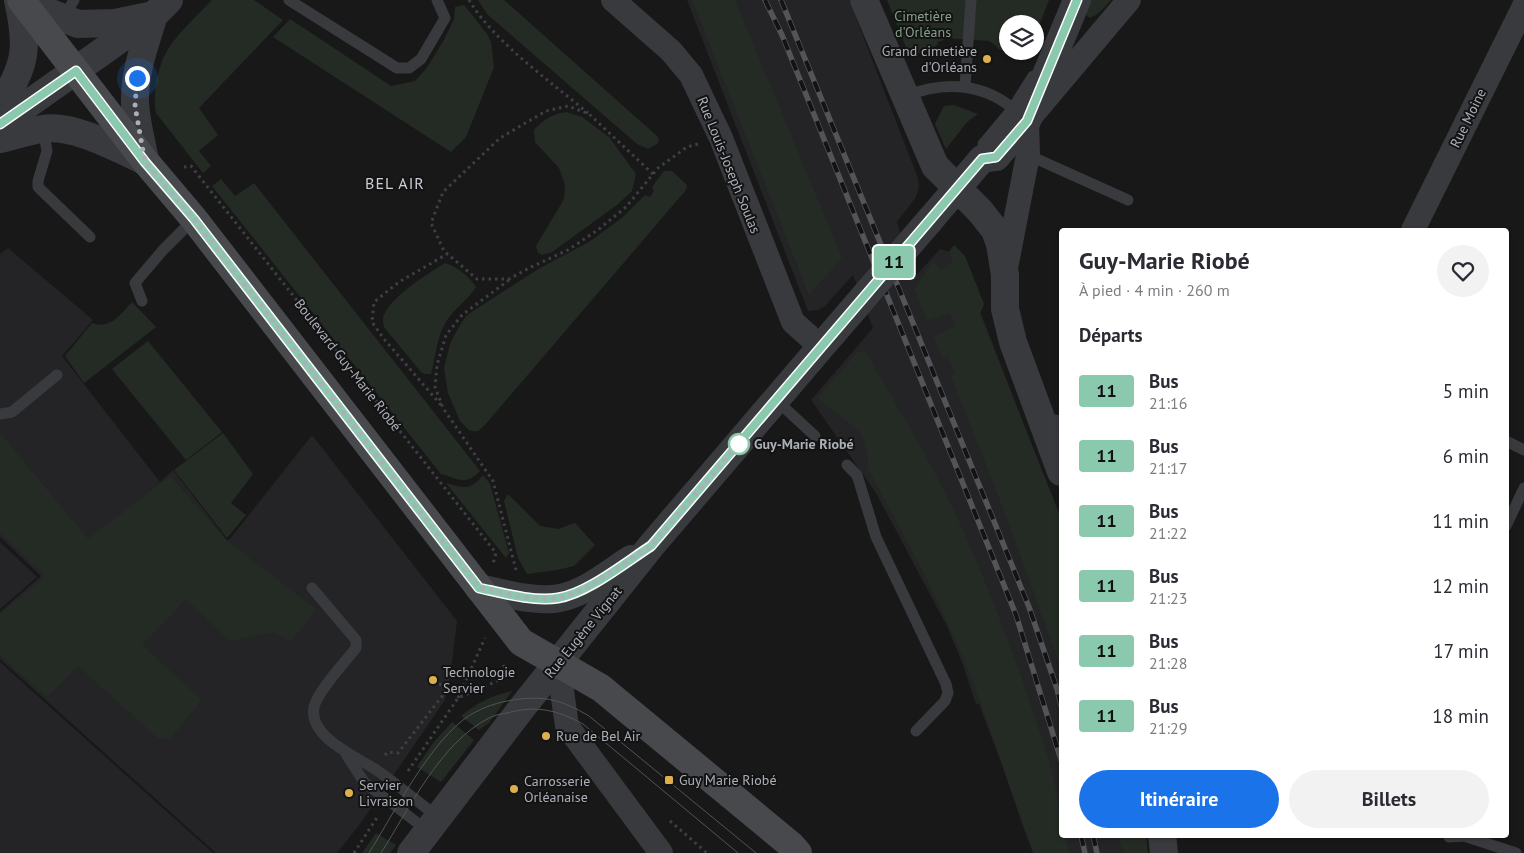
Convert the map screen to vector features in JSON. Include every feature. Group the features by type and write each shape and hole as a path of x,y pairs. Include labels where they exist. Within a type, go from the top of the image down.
{"main road":[{"path":"19,0 62,17 76,71 145,162 194,219 486,578 521,642 602,688 762,823 791,845 798,853"},
{"path":"762,823 787,853"}],"street":[{"path":"0,107 15,82 25,49 19,0"},
{"path":"28,0 78,24 115,23 162,8"},
{"name":"Rue Louis-Joseph Soulas","path":"613,0 664,45 691,74 721,138 793,322 826,340"},
{"path":"864,0 935,166 980,211 995,230 1000,244 1005,275 1006,309 1013,342 1051,420 1059,462"},
{"path":"1005,275 1028,155 1020,114 1077,0"},
{"path":"1020,114 1130,0"},
{"name":"Rue Moine","path":"1414,228 1524,6"},
{"path":"0,124 162,8"},
{"path":"145,162 135,106 135,94 144,46 162,8"},
{"name":"Rue Eugène Vignat","path":"423,840 558,663 651,546 982,159 996,157 1020,114"},
{"path":"0,139 43,128 65,129 93,138 145,162"},
{"path":"486,578 524,597 558,598 586,588 651,546"},
{"path":"558,663 568,726 661,853"},
{"path":"1162,838 1164,853"}],"lane":[{"path":"289,0 397,68 409,68 421,59 445,18 437,0"},
{"path":"965,86 971,0"},
{"path":"906,96 939,86 965,86 990,95 1020,114 1051,48 1070,0"},
{"path":"43,128 47,151 38,187 90,237"},
{"path":"1028,155 1128,200"},
{"path":"142,301 135,283 163,250 194,219"},
{"path":"0,414 12,412 57,375"},
{"path":"776,400 815,436"},
{"path":"1509,442 1524,450"},
{"path":"847,465 857,475 876,537 946,684 948,693 944,701 916,732"},
{"path":"1509,520 1524,488"},
{"path":"312,588 356,640 356,648 319,695 314,706 314,715 322,732 346,753 375,769 423,840"},
{"path":"346,753 364,782 423,840"},
{"path":"1470,838 1516,853"}],"path":[{"path":"469,0 484,22 516,53 589,114 653,174"},
{"path":"509,279 477,279 444,252 431,223 444,192 500,138 546,111 568,106 589,114"},
{"path":"443,408 435,387 436,365 446,336 462,315 509,279 568,250 599,229 626,207 658,168 687,147 721,138"},
{"name":"Boulevard Guy-Marie Riobé","path":"192,166 496,554 486,578"},
{"path":"447,254 399,282 374,302 372,322 384,339 443,408 494,481 517,570 514,576"},
{"path":"448,715 462,691 486,635"},
{"path":"458,698 504,678 504,660"},
{"path":"439,684 462,691"},
{"path":"375,769 388,752 398,753 443,695 445,686"}],"shaded area":[{"path":"687,0 849,0 918,178 919,187 916,197 897,222 914,278 940,249 958,254 1059,516 1059,838 1144,838 1146,853 1033,853 1026,829 979,704 976,704 947,626 876,493 811,400 873,328 853,275 825,306 818,310 808,311"},
{"name":"Technologie Servier","path":"8,248 93,320 62,356 160,482 173,470 227,540 230,539 312,435 457,621 450,679 445,700 360,824 337,853 216,853 0,659 0,612 41,576 0,537 0,254"},
{"path":"0,542 37,577 0,609"},
{"path":"0,662 71,726 213,853 0,853"}],"green space":[{"path":"212,0 254,0 283,20 199,108 218,135 199,151 211,166 203,173 156,113 155,97 159,70 170,46"},
{"path":"478,0 504,0 657,136 659,139 657,144 648,149 637,144 487,14"},
{"path":"692,0 735,0 842,258 809,295"},
{"name":"Cimetière d'Orléans","path":"887,0 1049,0 1043,15 999,15 999,49 989,41 946,38 939,41 938,45 910,57"},
{"path":"1091,0 1111,0 1099,13 1090,18 1086,15"},
{"path":"464,5 491,42 494,67 466,137 451,152 273,37 290,19 391,86 415,81 426,69 444,40 454,19 455,7"},
{"path":"954,105 978,114 967,122 946,149 935,124 944,106"},
{"path":"566,112 582,117 609,137 636,174 632,191 617,205 552,252 542,255 538,253 536,246 564,199 565,185 559,168 535,142 534,130 548,118"},
{"path":"664,171 672,171 687,185 686,190 484,426 478,431 470,431 460,421 448,393 444,368 450,344 467,315 540,268 589,242 623,217 645,195 650,197 654,191 652,187"},
{"path":"221,179 235,196 254,183 480,471 475,476 462,480 441,474 212,186"},
{"path":"954,245 965,256 984,304 980,314 1059,513 1059,663 1008,521 951,376 955,374 948,356 942,359 934,336 956,326 950,313 927,320 914,289 933,261 941,271 953,262 949,252"},
{"path":"445,263 462,272 476,287 447,320 438,340 431,374 425,374 421,372 384,327 383,319 386,311 400,295"},
{"path":"132,302 156,327 84,383 65,356 92,323 98,325 110,323"},
{"path":"148,341 222,432 186,460 112,369"},
{"path":"865,351 943,489 966,537 1000,619 1046,751 1058,802 1059,838 1066,838 1069,853 1033,853 954,635 931,587 868,469 868,457 862,434 818,398 857,352"},
{"path":"223,433 253,474 231,503 246,515 227,538 174,470"},
{"path":"1,434 88,539 170,476 227,541 316,609 291,642 274,632 230,641 186,599 142,645 202,700 170,739 158,738 78,666 47,697 0,656 0,614 45,576 0,533"},
{"path":"483,475 490,484 509,553 506,558 446,483 462,487 471,486"},
{"path":"508,494 540,526 558,529 575,523 595,545 574,566 527,574 518,558 504,501"},
{"path":"512,691 489,723 479,730 461,716 485,700"},
{"path":"452,722 474,740 441,782 417,767 433,743"},
{"path":"376,833 396,845 390,853 362,853"},
{"path":"1119,838 1146,838 1148,853 1124,853"}],"tram line":[{"path":"369,853 414,778 441,741 455,726 470,715 491,705 534,698 552,700 570,706 589,716 756,853"},
{"path":"381,853 415,797 441,760 456,743 472,729 491,717 528,709 555,712 583,724 738,853"}],"railway":[{"path":"765,0 782,35 1016,615 1059,754"},
{"path":"781,0 1029,607 1059,697"},
{"path":"1082,838 1085,853"},
{"path":"1094,838 1097,853"}],"bus line":[{"name":"11","path":"0,124 76,71 145,162 194,219 479,588 524,597 551,599 572,594 586,588 651,546 982,159 996,157 1027,121 1077,0"}],"place":[{"name":"Grand cimetière d'Orléans","path":"987,59"},
{"name":"Guy-Marie Riobé","path":"739,444"},
{"name":"Technologie Servier","path":"433,680"},
{"name":"Rue de Bel Air","path":"546,736"},
{"name":"Guy Marie Riobé","path":"669,780"},
{"name":"Carrosserie Orléanaise","path":"514,789"},
{"name":"Servier Livraison","path":"349,793"}],"district":[{"name":"BEL AIR","path":"395,183"}],"route":[{"path":"137,78 135,106 145,162 194,219 479,588 524,597 551,599 564,597 586,588 651,546 740,442 739,444"}]}
